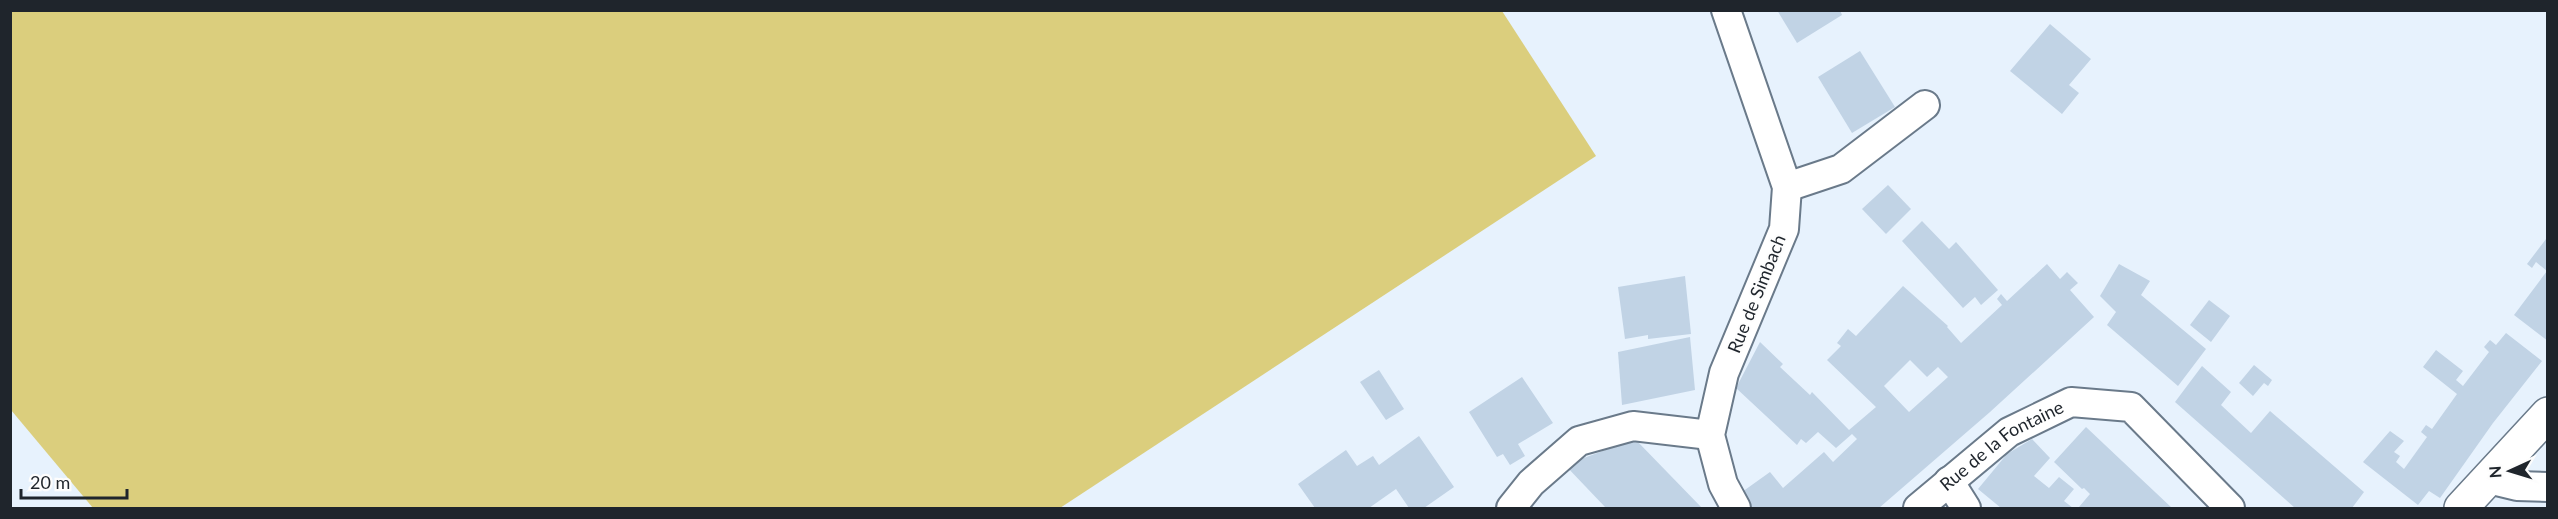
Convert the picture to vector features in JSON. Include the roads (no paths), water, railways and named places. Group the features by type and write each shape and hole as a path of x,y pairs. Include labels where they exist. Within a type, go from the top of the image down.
{"main road":[{"path":"2461,508 2547,414"}],"street":[{"name":"Rue de Simbach","path":"1726,10 1787,187 1784,228 1724,373 1710,435 1723,484 1736,508"},
{"path":"1787,187 1841,168 1925,105"},
{"name":"Rue de la Fontaine","path":"1918,508 2009,432 2071,402 2130,407 2230,508"},
{"path":"1511,508 1531,483 1579,441 1633,426 1710,435"},
{"path":"2488,479 2517,486 2547,487"},
{"path":"1949,481 1966,508"}]}
